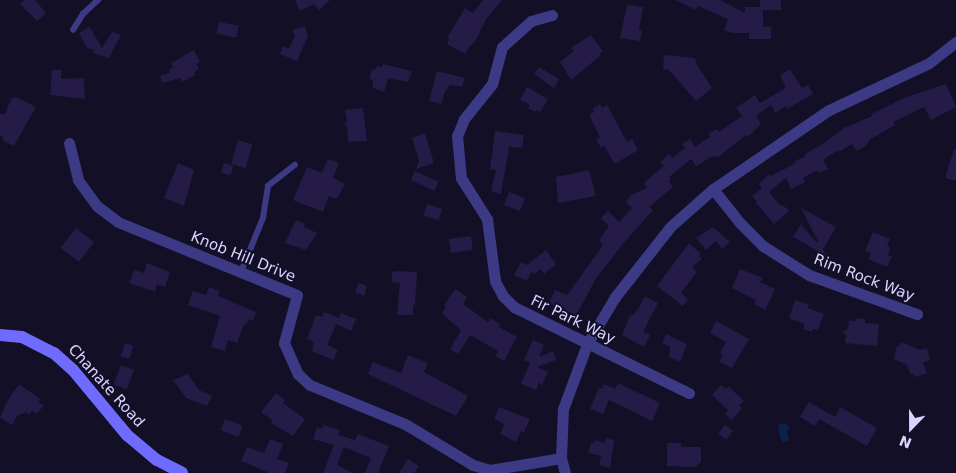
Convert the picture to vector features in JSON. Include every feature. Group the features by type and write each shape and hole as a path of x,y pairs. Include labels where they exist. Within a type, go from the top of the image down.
{"street":[{"name":"Fir Park Way","path":"552,14 532,21 502,47 492,84 464,119 457,136 461,178 487,219 495,281 503,296 521,311 689,393"},
{"path":"565,473 561,458 563,409 587,344 615,297 670,227 713,189 829,110 929,63 956,42"},
{"name":"Knob Hill Drive","path":"69,143 78,180 96,206 118,222 297,295 284,343 298,374 310,385 405,424 473,465 490,470 561,458"},
{"name":"Rim Rock Way","path":"713,189 740,223 763,246 809,275 917,314"},
{"name":"Chanate Road","path":"0,335 22,338 54,353 73,370 127,435 163,470 182,473"}],"lane":[{"path":"73,30 83,14 98,0"},
{"path":"241,272 263,218 268,186 294,165"}],"water":[{"path":"785,423 790,427 787,431 789,440 783,442 780,438 778,425"}],"building":[{"path":"25,0 35,0 46,13 37,21 20,4"},
{"path":"295,0 330,0 319,10 314,4 300,11"},
{"path":"483,0 502,0 486,19 476,40 465,54 447,44 448,36 465,8 473,13"},
{"path":"675,0 720,0 745,13 745,7 760,7 760,0 781,0 781,10 763,10 763,27 771,27 771,39 749,39 749,33 732,33 724,30 728,19 698,6 696,10"},
{"path":"627,5 643,7 639,30 642,31 640,41 620,38"},
{"path":"219,22 239,26 236,38 217,34"},
{"path":"305,26 308,36 297,61 280,54 283,46 289,49 295,36 293,30"},
{"path":"90,27 102,48 112,32 121,35 109,58 93,53 94,50 87,48 79,33"},
{"path":"591,35 603,51 599,54 600,56 571,80 560,62 574,51 571,48"},
{"path":"194,50 200,62 196,64 199,69 194,72 195,75 182,82 181,78 162,83 160,76 170,73 169,70 173,67 171,63"},
{"path":"664,55 695,58 697,65 712,88 696,101 669,70 663,69"},
{"path":"383,64 412,71 408,82 388,78 384,92 373,88 373,80 369,79 372,69 375,70 377,66 382,67"},
{"path":"539,67 559,79 554,88 534,74"},
{"path":"790,69 802,88 808,85 813,94 787,109 786,106 775,113 771,105 756,116 761,124 748,137 746,135 718,157 713,156 696,166 691,159 669,177 673,187 649,207 653,210 622,245 595,280 576,316 561,307 560,309 549,303 555,290 567,295 599,251 603,244 599,240 609,226 601,218 608,211 619,222 632,208 626,202 631,195 647,188 644,184 647,180 664,166 660,162 669,154 672,158 685,148 682,144 690,139 695,147 710,137 708,134 717,129 719,132 742,116 736,108 755,95 760,103 786,88 780,75"},
{"path":"52,70 61,70 61,79 84,78 85,99 50,95"},
{"path":"437,71 465,78 462,87 449,85 441,104 429,101"},
{"path":"946,84 956,107 931,120 924,107 893,122 895,125 869,140 867,145 857,151 852,144 839,152 838,150 823,160 828,169 818,173 817,170 803,178 805,182 791,189 786,178 769,192 781,206 783,205 789,211 774,224 756,203 752,196 762,188 759,184 769,174 771,176 796,163 795,161 806,156 805,154 823,144 844,128 872,116 871,114 904,98"},
{"path":"527,87 548,99 540,112 537,110 535,112 528,108 530,105 520,100"},
{"path":"16,97 36,107 14,146 2,140 4,137 0,135 0,114 5,114 11,99"},
{"path":"600,104 602,108 607,105 627,142 632,139 638,150 615,164 604,146 601,148 596,139 600,137 589,115 594,112 592,109"},
{"path":"363,108 367,141 348,142 347,126 344,124 347,121 345,110"},
{"path":"495,131 524,135 522,148 509,147 501,194 491,191 496,170 490,169"},
{"path":"425,133 434,163 416,169 419,161 412,138"},
{"path":"238,140 252,144 246,168 231,164"},
{"path":"954,149 956,150 956,181 945,178"},
{"path":"328,159 339,163 333,178 345,184 337,199 329,196 323,212 293,200 307,167 322,173"},
{"path":"178,163 194,170 184,206 164,198"},
{"path":"224,163 234,166 231,175 221,173"},
{"path":"589,170 596,196 558,203 556,177"},
{"path":"415,171 439,182 434,191 411,180"},
{"path":"509,192 525,198 520,211 504,205"},
{"path":"427,204 442,209 439,220 423,215"},
{"path":"801,208 836,227 823,249 827,256 793,237 801,224 816,242 818,241"},
{"path":"296,220 305,224 304,227 317,233 306,250 285,243"},
{"path":"713,227 730,242 722,249 716,241 706,250 696,238"},
{"path":"76,228 94,242 79,262 61,248"},
{"path":"873,232 890,239 887,246 890,248 888,255 892,256 887,267 868,259 871,253 865,251"},
{"path":"471,236 473,250 451,253 449,239"},
{"path":"689,243 701,254 699,256 702,259 692,267 697,272 681,293 688,299 683,306 657,286"},
{"path":"546,250 556,264 544,274 541,269 534,274 531,272 527,281 514,275 521,262 527,265"},
{"path":"147,263 170,272 165,287 157,284 155,292 129,283 134,270 144,273"},
{"path":"740,269 763,278 760,282 775,289 765,310 754,304 756,300 732,288"},
{"path":"395,271 417,272 413,315 397,315 400,283 392,282 392,273"},
{"path":"359,283 367,286 364,296 355,292"},
{"path":"209,287 220,291 218,296 256,312 253,321 249,319 246,325 244,324 237,343 228,340 225,351 211,347 220,316 188,305 193,291 206,295"},
{"path":"455,289 467,297 463,304 488,322 490,318 500,324 499,327 517,337 504,361 495,356 498,351 470,335 458,354 450,349 461,330 442,314 446,307 444,306"},
{"path":"645,296 658,303 643,332 650,335 644,347 622,335 630,315 632,316 638,309"},
{"path":"795,300 809,305 808,308 824,314 818,330 813,329 812,332 803,329 805,324 789,318"},
{"path":"324,312 339,318 341,313 356,319 351,331 336,324 327,345 338,350 333,360 312,351 314,342 307,339 316,315 322,317"},
{"path":"856,318 865,319 865,323 879,324 877,346 845,343 846,335 842,332 848,329 849,320 856,321"},
{"path":"716,321 749,339 732,368 719,362 723,355 720,353 726,342 710,333"},
{"path":"666,334 687,344 680,362 669,357 670,347 662,343"},
{"path":"533,340 544,345 539,357 553,351 556,360 537,367 548,372 542,385 539,383 536,390 521,384 530,363 524,360"},
{"path":"901,342 920,350 927,348 930,360 923,363 927,373 917,377 910,373 907,365 894,359 897,346"},
{"path":"125,343 134,346 129,359 121,356"},
{"path":"408,355 428,363 424,372 468,396 456,416 368,374 373,362 401,373"},
{"path":"121,365 134,370 127,390 113,385"},
{"path":"188,374 199,390 212,396 207,406 186,398 173,380"},
{"path":"618,383 660,403 652,421 609,400 603,414 590,409 599,388 602,389 604,384 615,389"},
{"path":"19,384 40,399 38,402 44,405 37,414 32,411 29,415 26,412 17,416 12,425 0,418 8,400"},
{"path":"721,385 726,389 728,386 744,401 739,405 742,408 732,420 725,414 728,410 712,395"},
{"path":"276,393 285,400 283,403 305,419 293,436 271,423 273,421 261,412"},
{"path":"809,402 835,417 840,407 877,428 867,446 819,419 815,426 800,417"},
{"path":"499,407 530,419 524,433 521,431 516,442 500,434 504,424 494,419"},
{"path":"225,419 243,426 238,437 221,430"},
{"path":"323,425 340,430 338,435 355,440 358,434 389,446 378,473 365,473 371,458 344,447 337,465 353,473 323,473 334,445 313,439 317,427 322,429"},
{"path":"725,425 733,431 726,440 718,434"},
{"path":"606,438 614,440 610,468 599,465 601,456 588,453 594,440 605,443"},
{"path":"270,439 283,444 277,459 289,463 285,473 270,473 241,461 247,447 264,453"},
{"path":"667,443 681,443 681,447 701,447 701,462 695,467 667,466"},
{"path":"408,459 419,466 414,473 399,473"}]}
